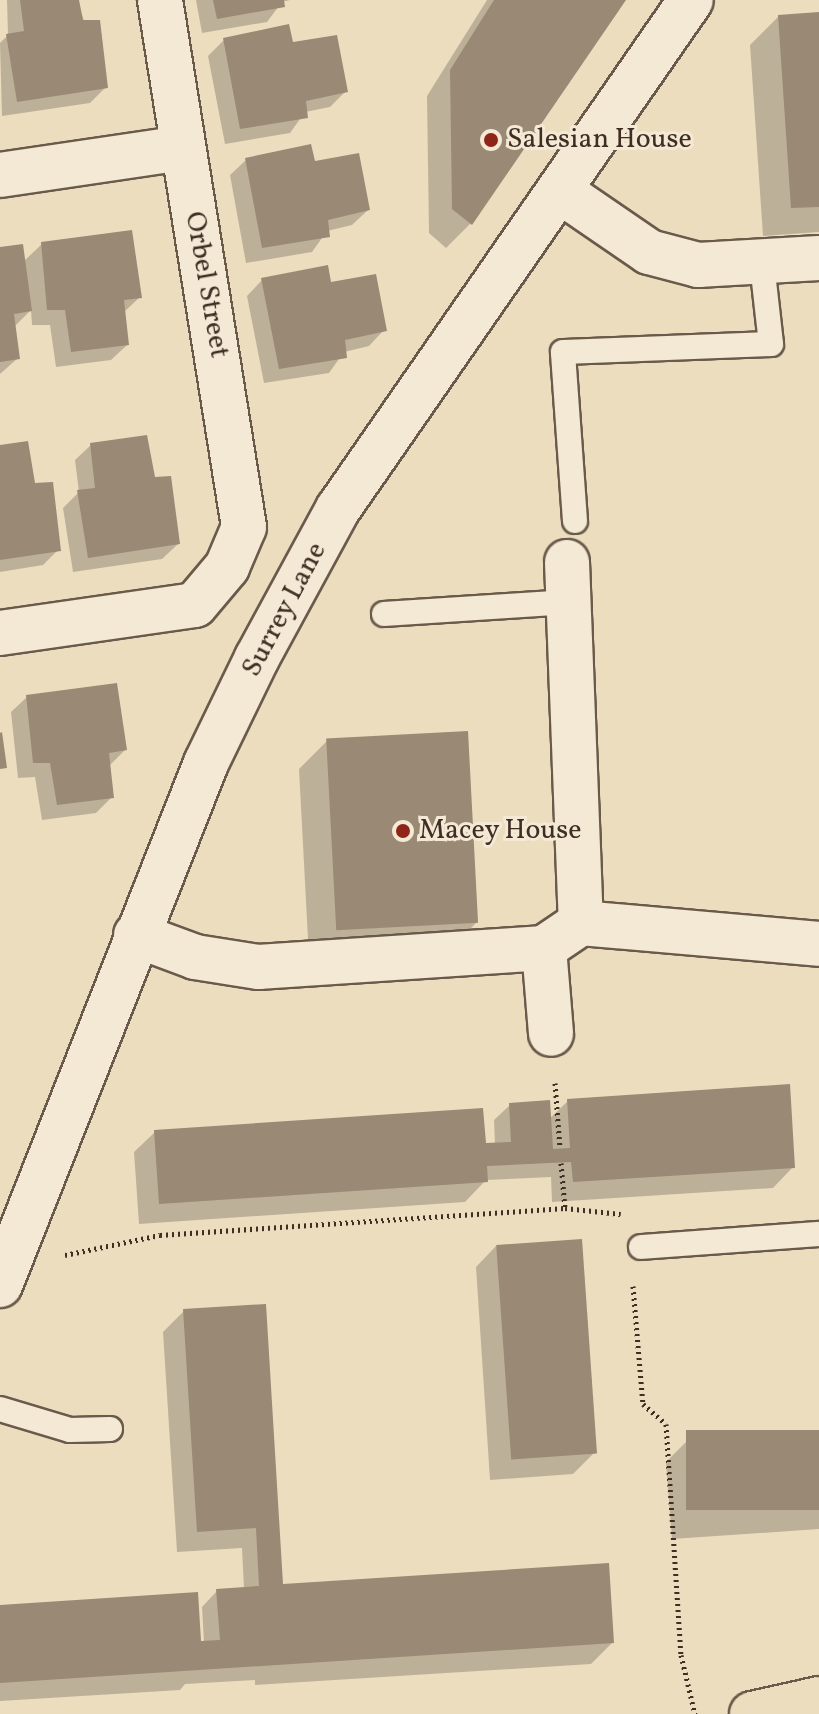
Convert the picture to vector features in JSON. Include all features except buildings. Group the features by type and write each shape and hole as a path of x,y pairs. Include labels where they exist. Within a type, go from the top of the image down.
{"highway":[{"path":"752,1714 819,1699"}],"street":[{"name":"Orbel Street","path":"0,633 195,605 227,567 244,527 239,480 160,0"},
{"name":"Surrey Lane","path":"0,1285 206,763 338,509 691,0"},
{"path":"0,175 183,148"},
{"path":"560,191 649,252 698,265 762,264 819,258"},
{"path":"570,561 581,923"},
{"path":"136,935 195,957 258,967 544,948 581,923 819,944"},
{"path":"544,948 551,1034"}],"lane":[{"path":"384,614 570,561 563,352 771,344 762,264"},
{"path":"641,1247 819,1234"},
{"path":"0,1409 70,1430 110,1429"}],"path":[{"path":"551,1034 560,1148"},
{"path":"561,1163 565,1208"},
{"path":"18,1241 72,1257 160,1235 565,1208 618,1210 641,1247 632,1288 643,1404 666,1424 681,1655 695,1714"}],"place":[{"name":"Salesian House","path":"491,140"},
{"name":"Macey House","path":"403,831"}]}
